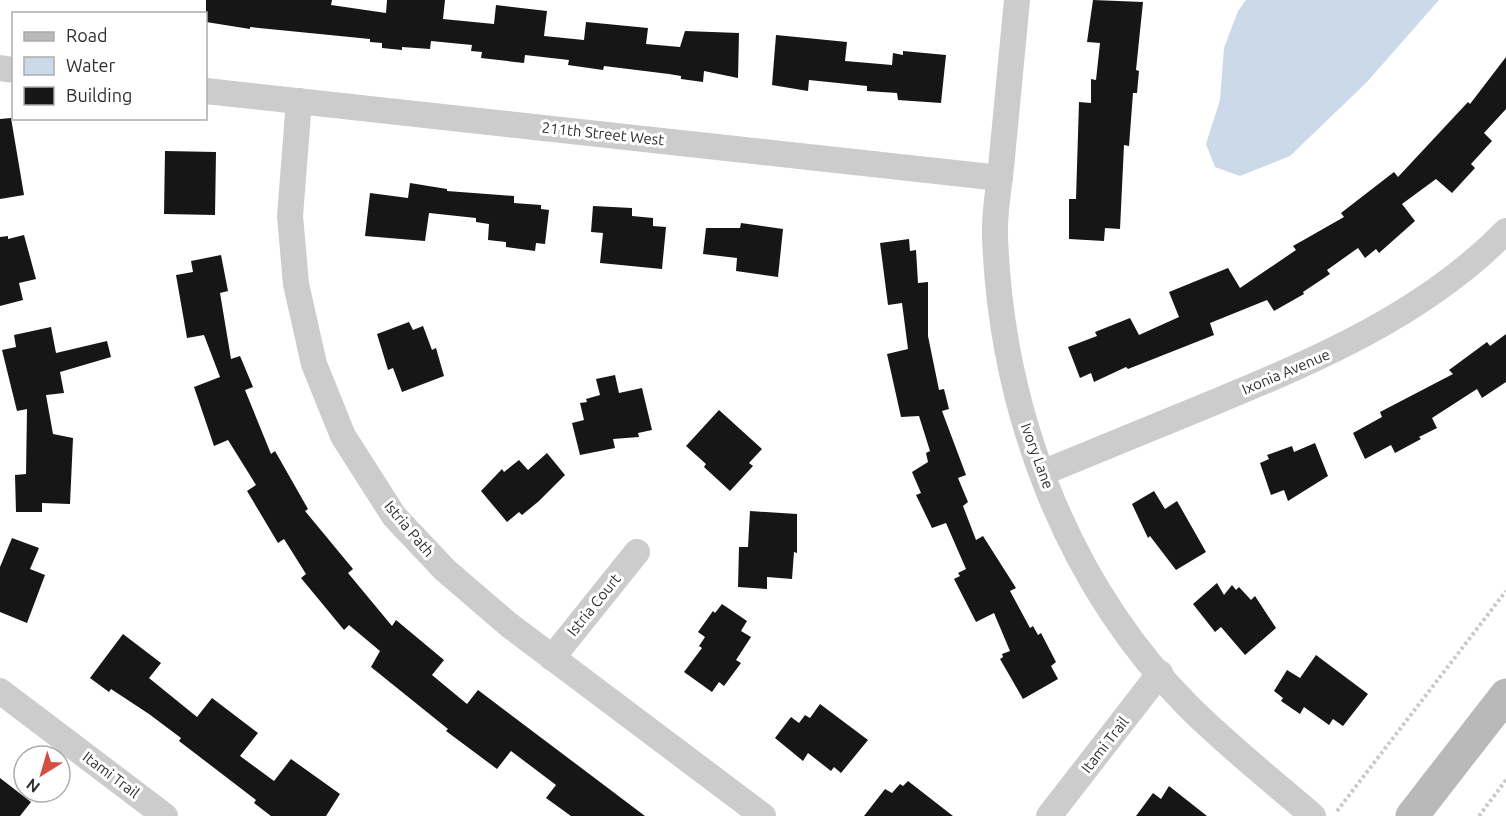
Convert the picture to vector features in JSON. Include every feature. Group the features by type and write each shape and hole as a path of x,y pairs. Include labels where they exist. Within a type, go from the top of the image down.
{"street":[{"name":"Ivory Lane","path":"1017,0 995,234 1004,335 1023,420 1056,511 1092,582 1132,642 1187,705 1313,816"},
{"name":"211th Street West","path":"207,91 1000,178"},
{"name":"Istria Path","path":"299,101 290,216 296,284 314,364 343,436 394,516 445,570 552,658 763,816"},
{"name":"Ixonia Avenue","path":"1042,472 1321,358 1398,315 1476,263 1506,231"},
{"name":"Istria Court","path":"552,658 637,552"},
{"name":"Itami Trail","path":"1049,816 1160,673"},
{"name":"Itami Trail","path":"0,691 165,816"},
{"path":"1412,816 1506,695"}],"path":[{"path":"1333,816 1506,591"},
{"path":"1479,816 1506,780"}],"water":[{"path":"1246,0 1439,0 1367,82 1290,156 1240,176 1215,167 1206,144 1220,100 1224,48 1238,11"}],"building":[{"path":"206,0 332,0 331,5 386,13 387,0 445,0 443,19 494,24 496,5 547,11 544,36 584,40 586,22 648,28 646,44 680,47 685,31 739,33 738,78 704,71 703,82 681,79 681,76 669,74 604,66 603,70 568,65 569,60 525,55 524,63 481,58 482,52 471,51 472,45 431,41 430,49 382,48 382,43 370,42 370,39 250,27 250,29 207,22"},
{"path":"1093,0 1143,2 1136,70 1139,71 1137,93 1133,93 1129,146 1124,145 1120,229 1105,228 1104,241 1069,239 1069,199 1076,199 1079,102 1091,103 1091,79 1096,80 1100,43 1087,42"},
{"path":"776,35 847,42 845,61 892,65 893,53 903,55 903,51 946,55 941,103 898,100 897,93 867,91 867,86 809,80 808,91 772,85"},
{"path":"1506,57 1506,109 1484,133 1492,141 1471,164 1475,168 1452,193 1436,179 1402,204 1415,221 1379,253 1376,249 1365,258 1358,248 1327,270 1330,274 1303,292 1304,294 1274,311 1267,300 1210,323 1214,335 1128,369 1126,367 1094,382 1091,373 1080,378 1068,347 1097,336 1095,332 1130,318 1139,335 1179,317 1169,292 1228,268 1240,288 1296,250 1293,246 1344,217 1341,213 1394,172 1398,177 1468,102 1470,104"},
{"path":"11,118 24,195 0,199 0,119"},
{"path":"165,151 216,152 215,215 164,214"},
{"path":"410,183 447,189 447,191 514,196 514,203 541,205 541,209 549,210 545,244 536,243 535,251 506,247 506,242 488,240 489,224 476,222 476,218 429,213 425,241 365,236 370,193 408,198"},
{"path":"593,206 632,208 632,216 653,218 653,226 666,227 662,269 600,263 603,233 591,232"},
{"path":"741,223 783,229 778,277 736,271 737,258 703,254 706,228 740,228"},
{"path":"24,235 36,279 19,283 23,300 0,306 0,237 8,236 8,239"},
{"path":"909,239 910,251 916,250 918,283 928,282 928,336 939,390 944,389 949,409 942,411 966,475 958,478 968,502 963,506 976,540 983,536 1016,588 1010,591 1030,628 1033,626 1038,635 1041,633 1056,662 1051,666 1058,679 1023,699 1000,659 1003,657 1002,654 1010,651 994,613 976,622 954,579 960,576 958,573 966,569 946,523 932,528 916,495 921,493 912,472 928,462 926,453 930,451 919,416 901,417 887,354 908,349 902,303 888,305 880,243"},
{"path":"221,255 228,291 220,293 231,359 240,356 253,387 245,390 271,454 275,451 308,509 305,511 353,569 348,573 392,626 396,620 444,660 432,675 467,704 478,690 645,816 571,816 546,798 556,785 511,751 497,769 446,731 448,729 371,667 380,651 349,625 344,630 301,578 306,574 284,539 278,543 247,491 256,485 228,440 214,446 194,387 220,377 204,335 187,338 176,275 193,272 191,261"},
{"path":"409,322 413,330 423,326 432,350 436,348 444,376 402,392 393,368 388,370 377,334"},
{"path":"51,327 56,353 107,341 111,357 60,372 64,393 46,395 53,434 73,438 70,504 42,503 42,512 16,512 15,475 26,474 27,409 17,411 2,350 16,347 14,335"},
{"path":"1506,334 1506,382 1482,398 1477,389 1432,418 1437,428 1419,437 1421,439 1395,453 1391,445 1365,459 1353,433 1382,417 1380,412 1453,374 1449,370 1487,342 1490,346"},
{"path":"615,375 619,393 642,388 652,430 638,433 639,437 613,439 615,448 580,455 572,423 584,420 580,403 600,395 596,379"},
{"path":"719,410 762,449 749,463 753,466 730,491 704,467 706,464 686,446"},
{"path":"1315,443 1328,476 1288,501 1284,490 1271,495 1260,463 1269,459 1267,455 1292,446 1294,452"},
{"path":"547,453 565,475 522,515 519,512 507,522 481,491 502,469 504,472 519,460 528,470"},
{"path":"1154,491 1165,509 1177,501 1206,552 1176,570 1150,536 1148,538 1132,504"},
{"path":"750,511 797,514 797,553 794,552 792,579 767,577 767,589 738,587 739,547 748,547"},
{"path":"12,538 39,548 30,569 45,575 27,623 0,612 0,567"},
{"path":"1217,583 1224,595 1232,585 1236,590 1239,587 1251,600 1255,596 1276,628 1245,655 1221,627 1215,632 1193,604"},
{"path":"722,604 747,621 741,631 751,637 736,660 741,663 724,686 719,682 712,692 684,672 702,648 699,646 705,637 698,632 713,611 715,613"},
{"path":"123,634 161,663 149,678 197,717 212,698 258,733 240,756 274,781 291,759 340,794 326,816 271,816 254,803 256,800 179,741 181,738 149,714 111,689 109,692 90,678"},
{"path":"1316,655 1368,694 1343,726 1333,719 1329,725 1304,707 1300,714 1281,701 1283,698 1274,691 1287,670 1300,678"},
{"path":"820,704 868,740 841,773 834,767 831,771 808,753 803,761 775,738 791,717 799,723 805,715 810,718"},
{"path":"0,778 12,787 12,804 29,804 20,816 0,816"},
{"path":"908,781 953,816 864,816 885,789 892,793 900,784 903,786"},
{"path":"1169,786 1207,816 1136,816 1153,793 1161,799"}]}
